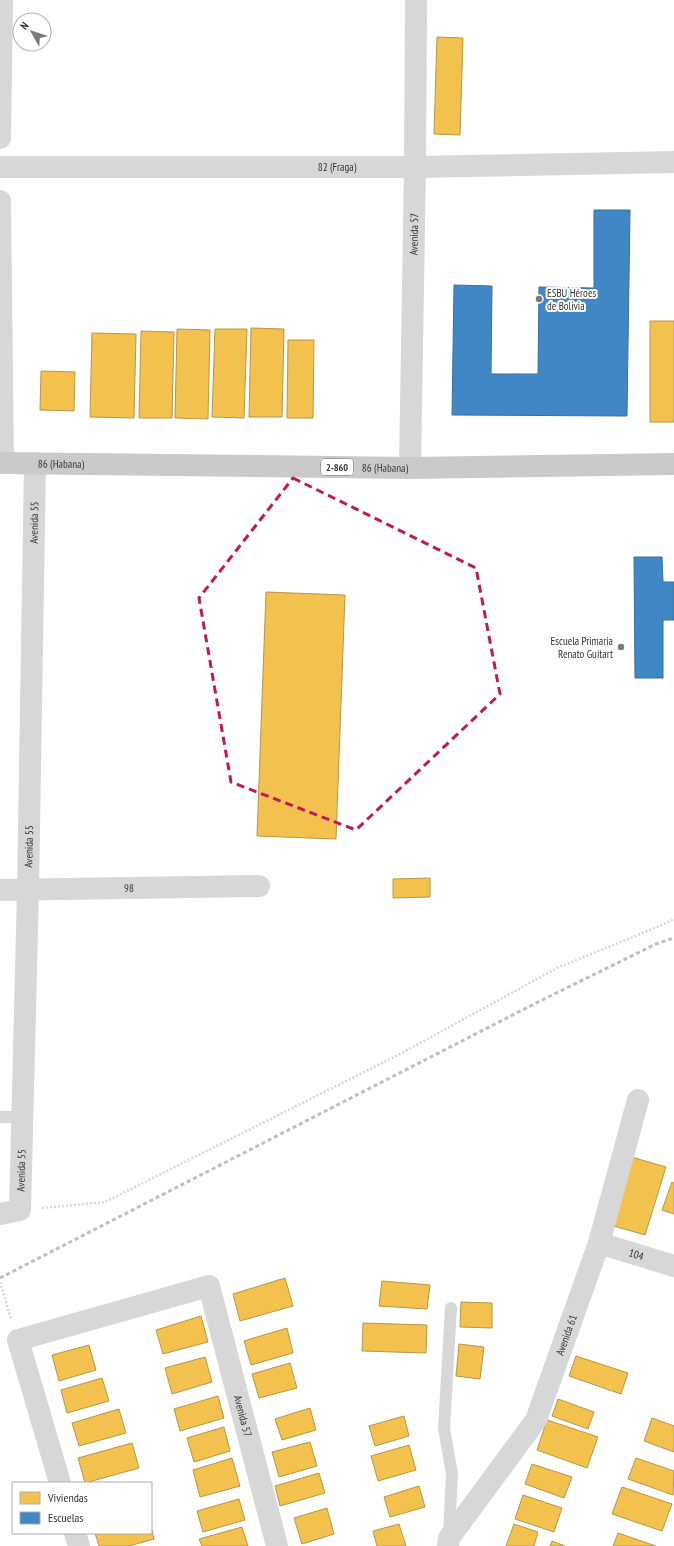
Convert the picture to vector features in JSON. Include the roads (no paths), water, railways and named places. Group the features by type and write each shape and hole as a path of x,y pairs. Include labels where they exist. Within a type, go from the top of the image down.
{"main road":[{"name":"86 (Habana)","path":"1,463 410,468 674,464"}],"street":[{"path":"0,138 2,0"},
{"name":"Avenida 57","path":"410,468 416,0"},
{"name":"82 (Fraga)","path":"0,167 415,167 674,162"},
{"path":"0,202 1,463"},
{"name":"Avenida 55","path":"10,1212 23,1117 35,463"},
{"name":"98","path":"0,890 259,886"},
{"name":"Avenida 61","path":"448,1542 536,1420 599,1243 638,1100"},
{"name":"104","path":"599,1243 674,1266"},
{"name":"Avenida 57","path":"60,1482 18,1340 209,1286 277,1546"},
{"path":"75,1534 79,1546"}],"lane":[{"path":"0,1117 23,1117"},
{"path":"448,1542 452,1474 444,1428 451,1308"}],"railway":[{"path":"0,1278 536,1003 656,944 674,938"}],"place":[{"name":"ESBU Héroes de Bolivia","path":"539,299"},
{"name":"Escuela Primaria Renato Guitart","path":"621,647"}]}
